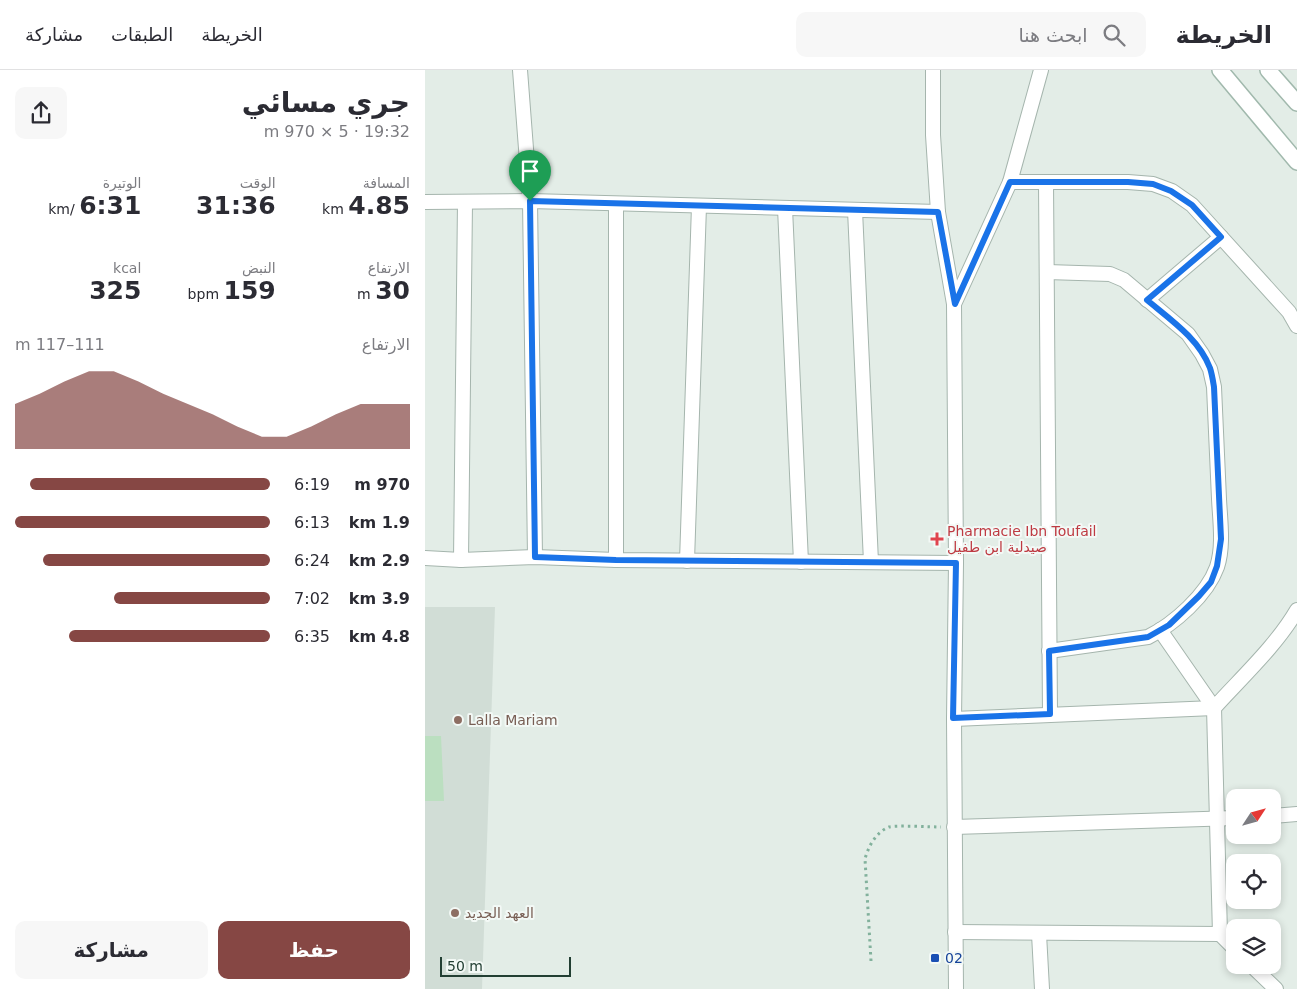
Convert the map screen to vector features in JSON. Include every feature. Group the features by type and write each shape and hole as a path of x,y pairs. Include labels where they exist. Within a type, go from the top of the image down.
{"street":[{"path":"520,70 530,201 535,557"},
{"path":"933,70 933,135 938,212 955,304 956,563 953,718 956,989"},
{"path":"955,304 1010,182 1041,70"},
{"path":"1219,70 1297,162"},
{"path":"1268,70 1297,103"},
{"path":"1010,182 1128,182 1153,184 1171,191 1192,205 1289,312 1297,326"},
{"path":"1046,182 1050,714"},
{"path":"425,202 530,201 938,212"},
{"path":"461,560 465,202"},
{"path":"616,204 616,560"},
{"path":"687,561 699,206"},
{"path":"785,208 801,562"},
{"path":"855,210 871,562"},
{"path":"1147,300 1221,237"},
{"path":"1047,272 1110,274 1124,280 1188,334 1202,354 1211,369 1214,387 1221,539 1217,566 1211,582 1199,596 1161,630 1148,637 1049,651"},
{"path":"425,558 461,560 535,557 616,560 956,563"},
{"path":"953,718 1215,708 1276,639 1297,610"},
{"path":"1161,630 1215,708 1220,934 1226,940"},
{"path":"1281,815 1297,814"},
{"path":"954,827 1226,818"},
{"path":"955,932 1220,934"},
{"path":"1039,934 1042,989"},
{"path":"1260,974 1276,989"}],"path":[{"path":"871,961 865,859 871,844 881,832 889,827 954,827"}],"shaded area":[{"name":"Lalla Mariam","path":"425,607 495,607 482,989 425,989"}],"green space":[{"path":"425,736 441,736 444,801 425,801"}],"place":[{"name":"Pharmacie Ibn Toufail صيدلية ابن طفيل","path":"937,539"},
{"name":"Lalla Mariam","path":"458,720"},
{"name":"العهد الجديد","path":"455,913"},
{"name":"02","path":"935,958"}],"route":[{"path":"1010,182 1128,182 1153,184 1171,191 1192,205 1221,237 1147,300 1188,334 1211,369 1214,387 1221,539 1217,566 1211,582 1169,625 1148,637 1049,651 1050,714 953,718 956,563 616,560 535,557 530,201 938,212 955,304 1010,182"}]}
